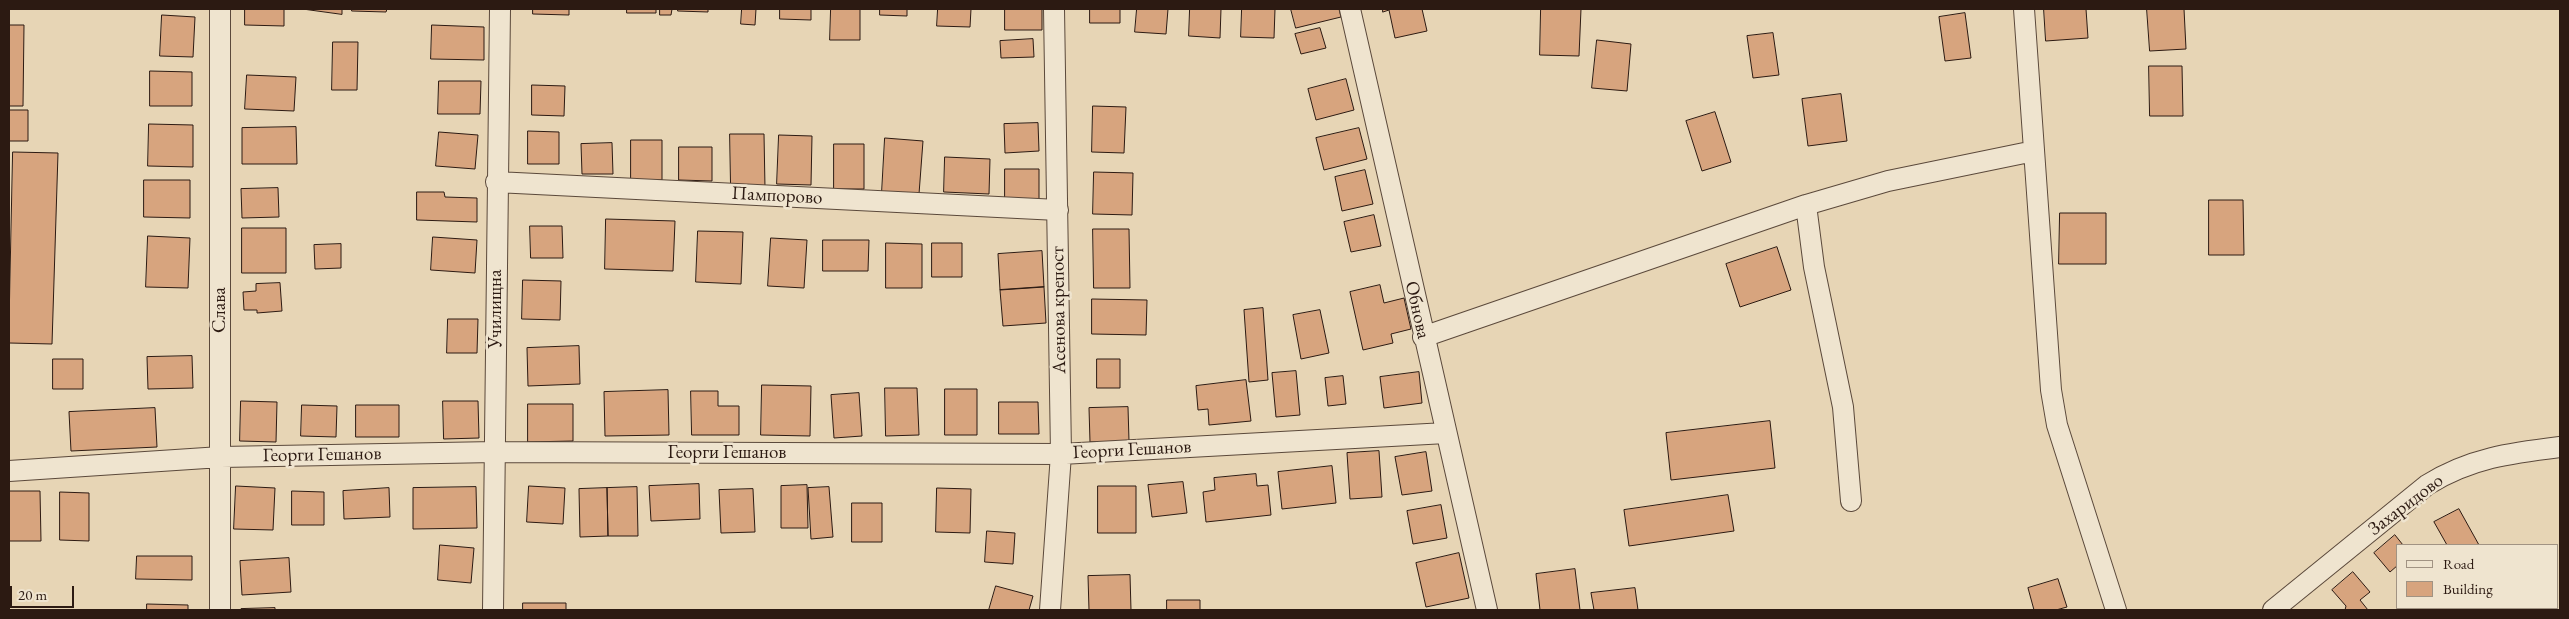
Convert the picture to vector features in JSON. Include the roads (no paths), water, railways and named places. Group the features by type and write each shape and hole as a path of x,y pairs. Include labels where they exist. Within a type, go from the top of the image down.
{"street":[{"name":"Слава","path":"220,9 220,610"},
{"name":"Училищна","path":"493,610 496,182 500,9"},
{"name":"Асенова крепост","path":"1050,610 1061,454 1054,9"},
{"name":"Обнова","path":"1350,9 1423,337 1487,610"},
{"path":"2024,9 2051,390 2057,425 2116,610"},
{"path":"1423,337 1806,205 1888,181 2034,151"},
{"name":"Пампорово","path":"496,182 1058,210"},
{"path":"1806,205 1814,267 1843,407 1850,501"},
{"name":"Георги Гешанов","path":"9,471 221,457 495,452 1061,454 1446,433"},
{"name":"Захаридово","path":"2274,610 2299,602 2427,485 2442,476 2468,463 2560,447"}]}
